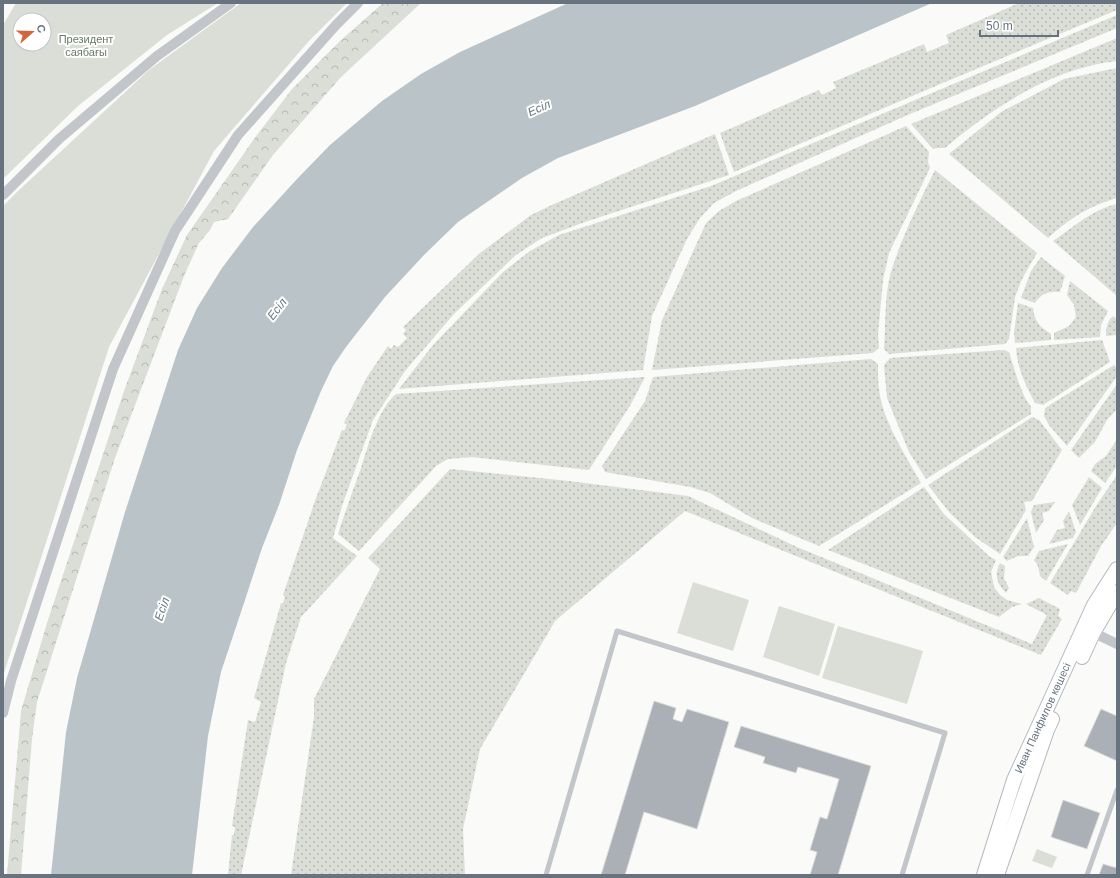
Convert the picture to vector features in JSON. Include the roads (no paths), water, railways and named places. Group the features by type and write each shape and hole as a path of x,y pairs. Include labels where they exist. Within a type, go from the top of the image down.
{"street":[{"path":"3,195 59,139 156,56 231,3"},
{"path":"3,713 11,681 113,369 175,231 238,135 336,25 358,3"},
{"name":"Иван Панфилов көшесі","path":"997,875 1047,730 1089,630 1094,605 1117,569"},
{"name":"Иван Панфилов көшесі","path":"984,875 1014,780 1089,630 1117,592"},
{"path":"1089,630 1117,644"}],"lane":[{"path":"546,875 617,631 945,733 902,875"},
{"path":"1087,875 1117,790"}],"water":[{"name":"Есіл","path":"568,3 932,3 695,106 558,158 522,178 458,222 424,255 385,297 333,366 297,450 279,505 262,548 221,672 208,736 192,875 51,875 66,732 77,678 125,512 178,350 197,308 222,268 253,227 330,145 382,101 421,74 460,52"}],"park label":[{"name":"Президент саябағы","path":"86,45"}]}
